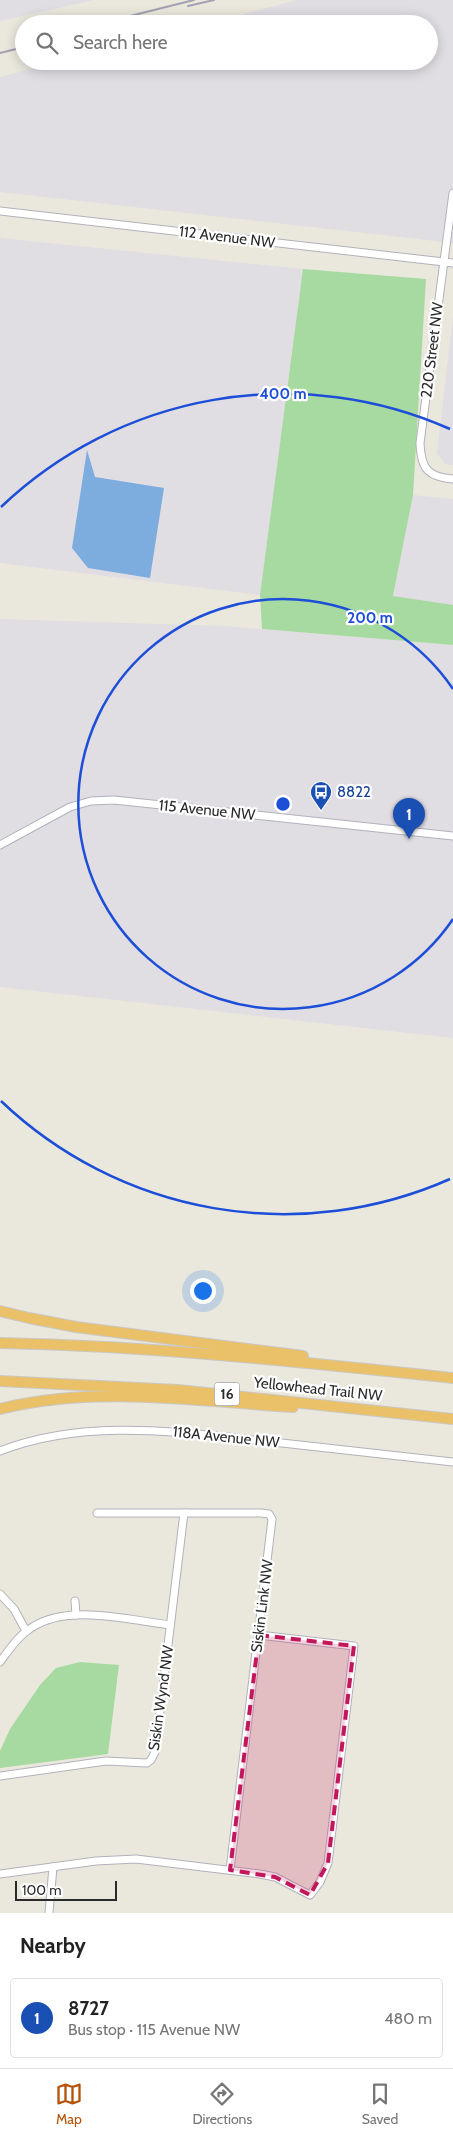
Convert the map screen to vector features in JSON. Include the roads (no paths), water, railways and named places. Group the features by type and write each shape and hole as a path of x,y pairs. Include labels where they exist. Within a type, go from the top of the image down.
{"highway":[{"path":"0,1311 76,1327 286,1353 358,1368"},
{"name":"Yellowhead Trail NW","path":"0,1343 104,1346 177,1351 453,1378"},
{"name":"Yellowhead Trail NW","path":"0,1381 178,1390 453,1418"},
{"path":"0,1409 57,1398 94,1397 414,1414"}],"street":[{"name":"220 Street NW","path":"453,193 420,443 423,462 431,474 453,479"},
{"name":"112 Avenue NW","path":"0,211 453,263"},
{"name":"115 Avenue NW","path":"0,845 70,807 91,801 114,800 453,836"},
{"name":"118A Avenue NW","path":"0,1451 39,1439 69,1434 104,1430 156,1430 453,1462"},
{"name":"Siskin Link NW","path":"97,1513 261,1513 271,1517 272,1523 259,1635 230,1870"},
{"name":"Siskin Wynd NW","path":"0,1776 106,1761 147,1763 151,1760 155,1752 184,1513"},
{"path":"0,1594 14,1609 26,1631"},
{"path":"75,1601 76,1615"},
{"path":"0,1662 12,1645 26,1631 46,1620 76,1615 170,1625"},
{"path":"2,1875 53,1867 136,1859 275,1877 310,1895 320,1882 328,1863 354,1646 259,1635"},
{"path":"49,1913 53,1867"}],"water":[{"path":"87,450 95,477 164,488 150,578 88,568 72,548"}],"railway":[{"path":"134,15 194,0"},
{"path":"188,6 214,0"},
{"path":"0,53 15,49"}],"place":[{"name":"8822","path":"321,811"},
{"name":"8727","path":"409,839"}]}
